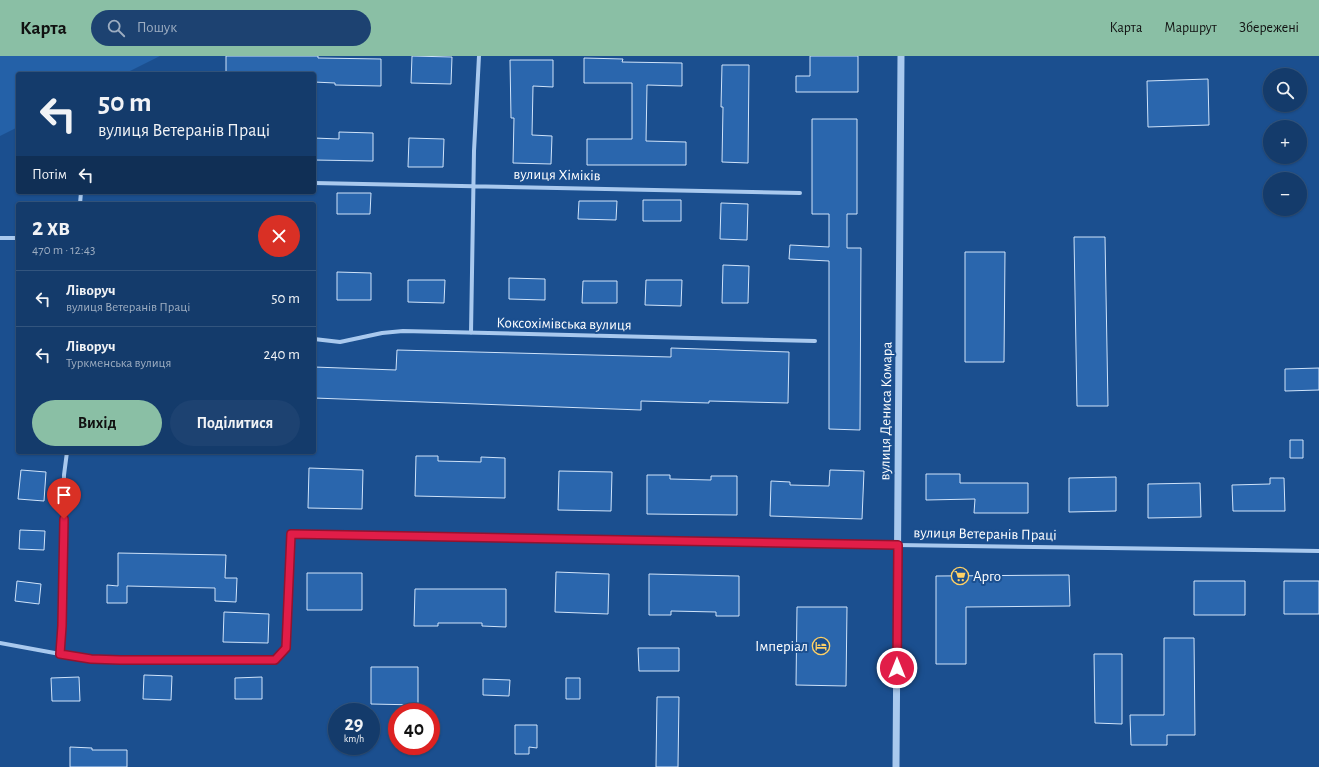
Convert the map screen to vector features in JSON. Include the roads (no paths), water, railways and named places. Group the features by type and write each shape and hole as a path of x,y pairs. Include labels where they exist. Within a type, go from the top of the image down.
{"street":[{"path":"472,333 474,151 479,56"},
{"name":"вулиця Дениса Комара","path":"896,767 901,56"},
{"name":"вулиця Хіміків","path":"316,183 474,185 800,193"},
{"path":"0,238 16,238"},
{"name":"Коксохімівська вулиця","path":"316,339 340,342 382,332 403,331 815,341"},
{"path":"0,643 60,654 62,626 64,475 67,454"},
{"name":"вулиця Ветеранів Праці","path":"60,654 91,659 113,660 275,660 286,648 291,534 1319,551"}],"place":[{"name":"Арго","path":"960,576"},
{"name":"Імперіал","path":"821,646"}]}
